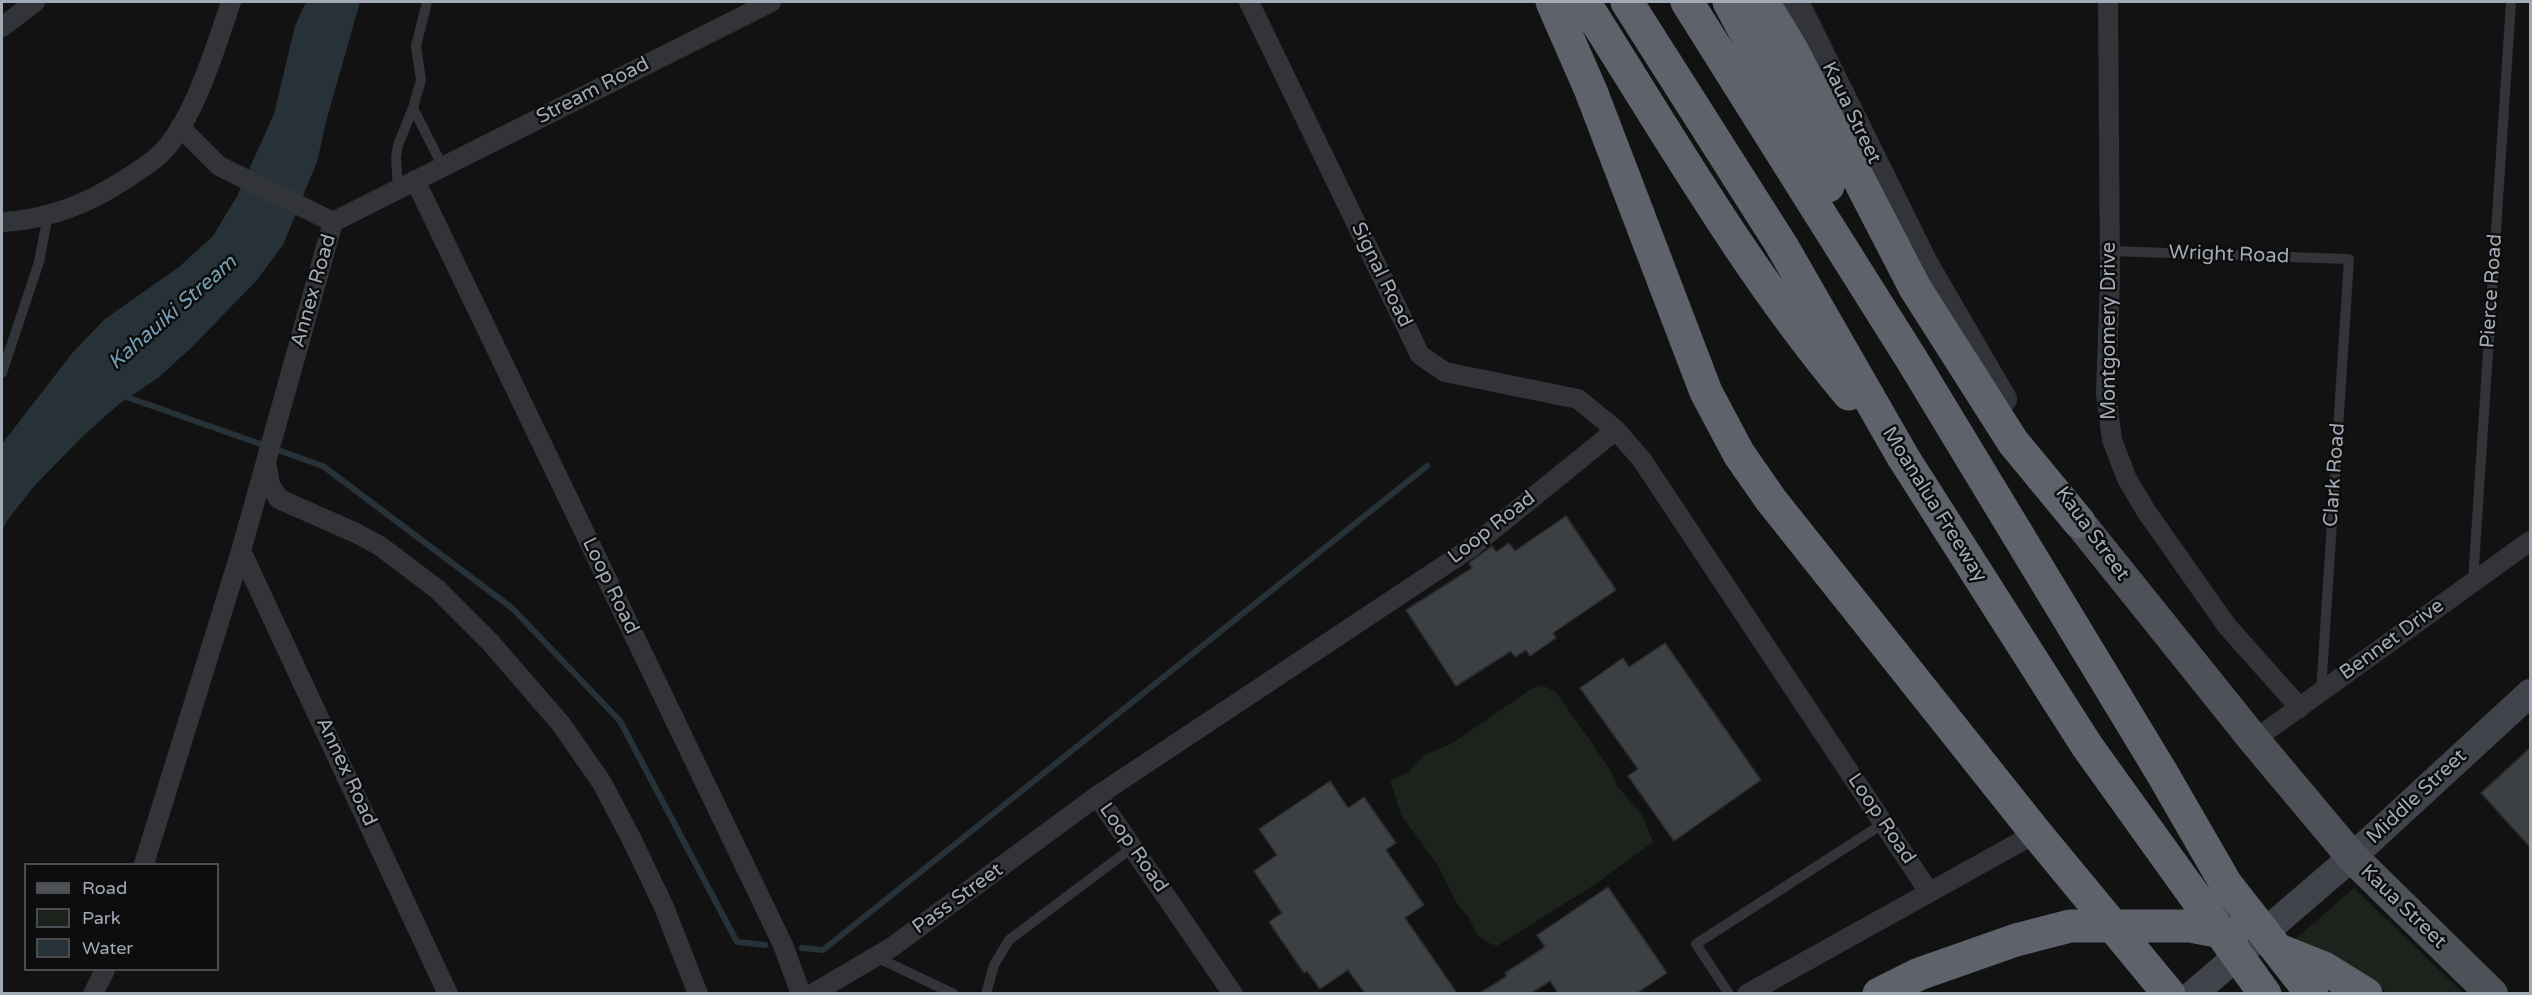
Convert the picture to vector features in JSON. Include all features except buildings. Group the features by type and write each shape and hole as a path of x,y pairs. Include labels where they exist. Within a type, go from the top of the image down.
{"highway":[{"path":"1552,2 1591,91 1706,392 1739,454 1771,500 2036,833 2169,993"},
{"path":"1584,2 1722,218 1814,353 1903,458"},
{"name":"Moanalua Freeway","path":"1627,2 1782,246 1903,458 2087,746 2265,993"},
{"path":"1687,2 1912,360 2156,763 2226,884 2312,993"},
{"path":"1729,2 1834,196 1912,360"},
{"path":"1763,2 1792,50 1914,288 2013,442 2079,522"},
{"path":"1879,993 1919,974 2016,940 2070,926 2190,926 2230,933 2313,964 2365,992"}],"main road":[{"name":"Kaua Street","path":"2079,522 2254,740 2352,857 2492,993"},
{"name":"Middle Street","path":"2193,993 2352,857 2530,693"}],"street":[{"path":"2,27 35,2"},
{"path":"2,222 48,215 96,197 158,157 180,127 200,88 231,2"},
{"name":"Stream Road","path":"406,185 771,2"},
{"name":"Signal Road","path":"1249,2 1420,355 1445,372 1578,399 1616,430"},
{"name":"Kaua Street","path":"1796,2 1925,263 2079,522"},
{"name":"Montgomery Drive","path":"2108,2 2110,251 2106,394 2108,417 2119,462 2136,495 2227,626 2300,708"},
{"path":"180,127 212,160 226,170 333,222"},
{"name":"Loop Road","path":"406,185 783,945 801,993"},
{"name":"Annex Road","path":"144,863 241,551 333,222 406,185"},
{"name":"Loop Road","path":"1233,993 1097,796 1469,549 1616,430 1642,460 1929,892"},
{"path":"266,461 270,486 279,499 380,546 437,589 490,642 561,724 602,783 632,840 664,908 698,993"},
{"name":"Bennet Drive","path":"2254,740 2530,541"},
{"name":"Annex Road","path":"241,551 448,993"},
{"name":"Pass Street","path":"812,993 892,947 1097,796"},
{"path":"1748,993 2036,833"},
{"path":"93,993 104,971"}],"lane":[{"path":"406,185 396,157 422,73 416,46 427,2"},
{"name":"Pierce Road","path":"2473,581 2511,2"},
{"path":"413,108 443,167"},
{"path":"2,373 39,262 48,215"},
{"name":"Wright Road","path":"2110,251 2349,259"},
{"name":"Clark Road","path":"2321,692 2349,259"},
{"path":"1729,993 1696,944 1884,823"},
{"path":"986,993 997,958 1009,940 1132,847"},
{"path":"876,957 954,993"}],"green space":[{"path":"1541,685 1555,691 1613,775 1617,786 1642,815 1653,842 1597,883 1497,946 1477,935 1470,920 1456,902 1437,864 1401,815 1390,780 1408,773 1424,755 1451,744 1531,689"},
{"path":"2354,888 2463,993 2388,993 2292,942"}],"water":[{"name":"Kahauiki Stream","path":"306,2 360,2 317,162 283,245 256,281 192,347 158,378 119,404 84,435 37,483 8,519 2,532 2,444 73,352 105,319 179,267 213,236 237,196 274,114 295,26"}],"waterway":[{"path":"121,395 323,466 512,608 620,721 737,942 765,945"},
{"path":"802,948 823,950 1427,466"}]}
